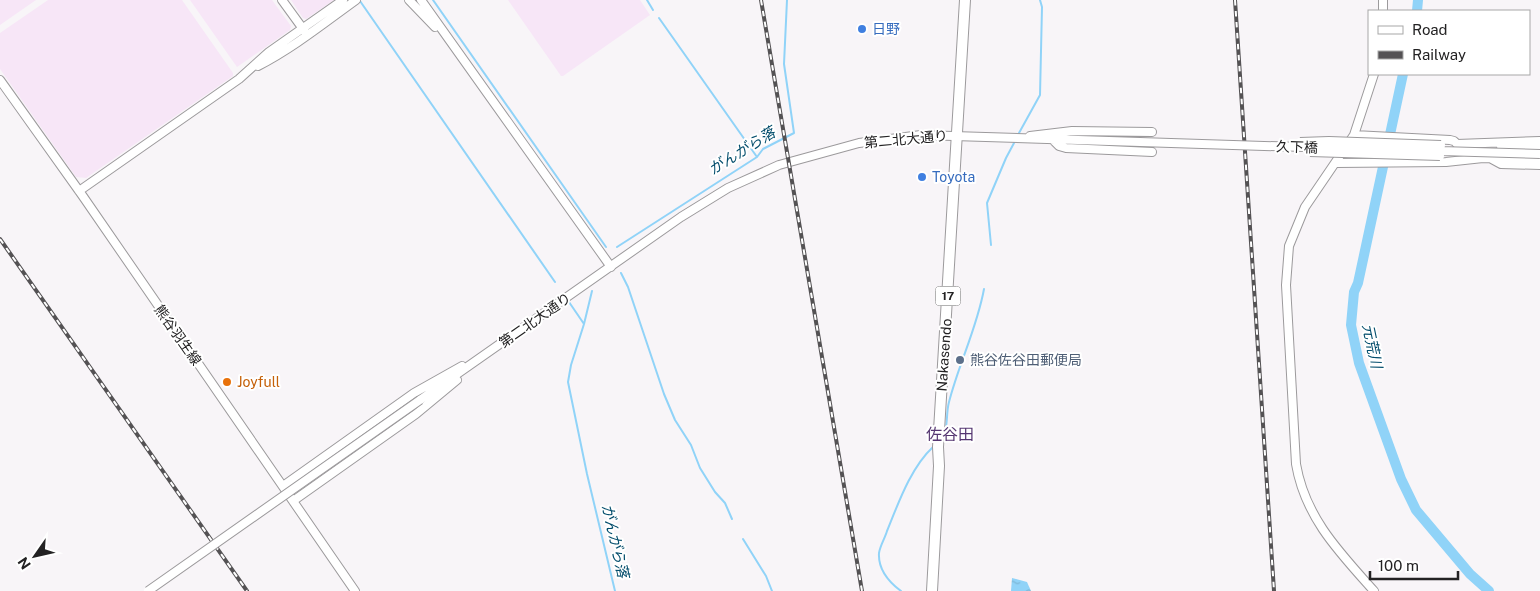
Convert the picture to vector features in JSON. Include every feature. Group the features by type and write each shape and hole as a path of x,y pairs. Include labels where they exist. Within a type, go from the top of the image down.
{"highway":[{"name":"Nakasendo","path":"932,591 939,466 938,446 965,0"}],"street":[{"path":"282,0 305,32"},
{"path":"305,32 343,0"},
{"path":"79,191 250,71 269,52 356,0"},
{"path":"409,0 453,44"},
{"path":"421,0 610,266"},
{"path":"1374,75 1354,135 1305,207 1289,246 1286,285 1296,464 1300,483 1311,511 1327,536 1374,591"},
{"name":"熊谷羽生線","path":"0,80 79,191 355,591"},
{"path":"1013,138 1072,131 1152,132"},
{"name":"第二北大通り","path":"148,591 712,196 766,169 826,151 872,140 921,135 1013,138"},
{"path":"1354,135 1450,140 1457,144"},
{"name":"久下橋","path":"1013,138 1540,154"},
{"path":"1053,140 1059,146 1066,148 1152,152"},
{"path":"1233,145 1328,141 1441,145 1540,141"},
{"path":"1484,144 1540,148"},
{"path":"1233,145 1316,152 1440,156 1464,159"},
{"path":"1336,162 1446,162 1490,158 1540,159"},
{"path":"1490,158 1501,164 1540,165"},
{"path":"282,486 414,393 481,355 520,330"},
{"path":"293,501 416,414 489,353"}],"shaded area":[{"path":"0,0 36,0 0,25"},
{"path":"48,0 182,0 233,73 233,76 86,178 76,177 0,69 0,33"},
{"path":"190,0 272,0 291,26 290,30 237,67"},
{"path":"291,0 334,0 306,19 303,18"},
{"path":"508,0 640,0 650,15 561,76"}],"water":[{"path":"1012,578 1027,582 1031,591 1011,591"}],"waterway":[{"path":"433,0 606,247"},
{"path":"647,0 653,10"},
{"name":"がんがら落","path":"617,247 757,157 763,149 794,133 784,64 787,0"},
{"path":"1019,133 1040,95 1042,7 1040,0"},
{"name":"元荒川","path":"1417,10 1418,0"},
{"path":"360,1 555,282"},
{"path":"659,18 757,157"},
{"name":"元荒川","path":"1403,75 1358,283 1354,292 1351,325 1359,363 1401,479 1416,510 1470,574 1489,591"},
{"path":"991,245 987,203 1014,143"},
{"path":"621,273 628,287 664,394 675,420 691,445 700,468 715,492 725,503 732,519"},
{"path":"944,436 949,402 977,318 984,289"},
{"name":"がんがら落","path":"592,291 568,382 587,474 615,591"},
{"path":"569,302 584,324"},
{"path":"901,591 892,584 882,570 879,553 906,486 918,465 933,447"},
{"path":"743,539 766,576 772,591"}],"railway":[{"path":"761,0 862,591"},
{"path":"1235,0 1274,591"},
{"path":"0,239 247,591"}],"place":[{"name":"日野","path":"862,29"},
{"name":"Toyota","path":"922,177"},
{"name":"熊谷佐谷田郵便局","path":"960,360"},
{"name":"Joyfull","path":"227,382"}],"district":[{"name":"佐谷田","path":"950,434"}]}
